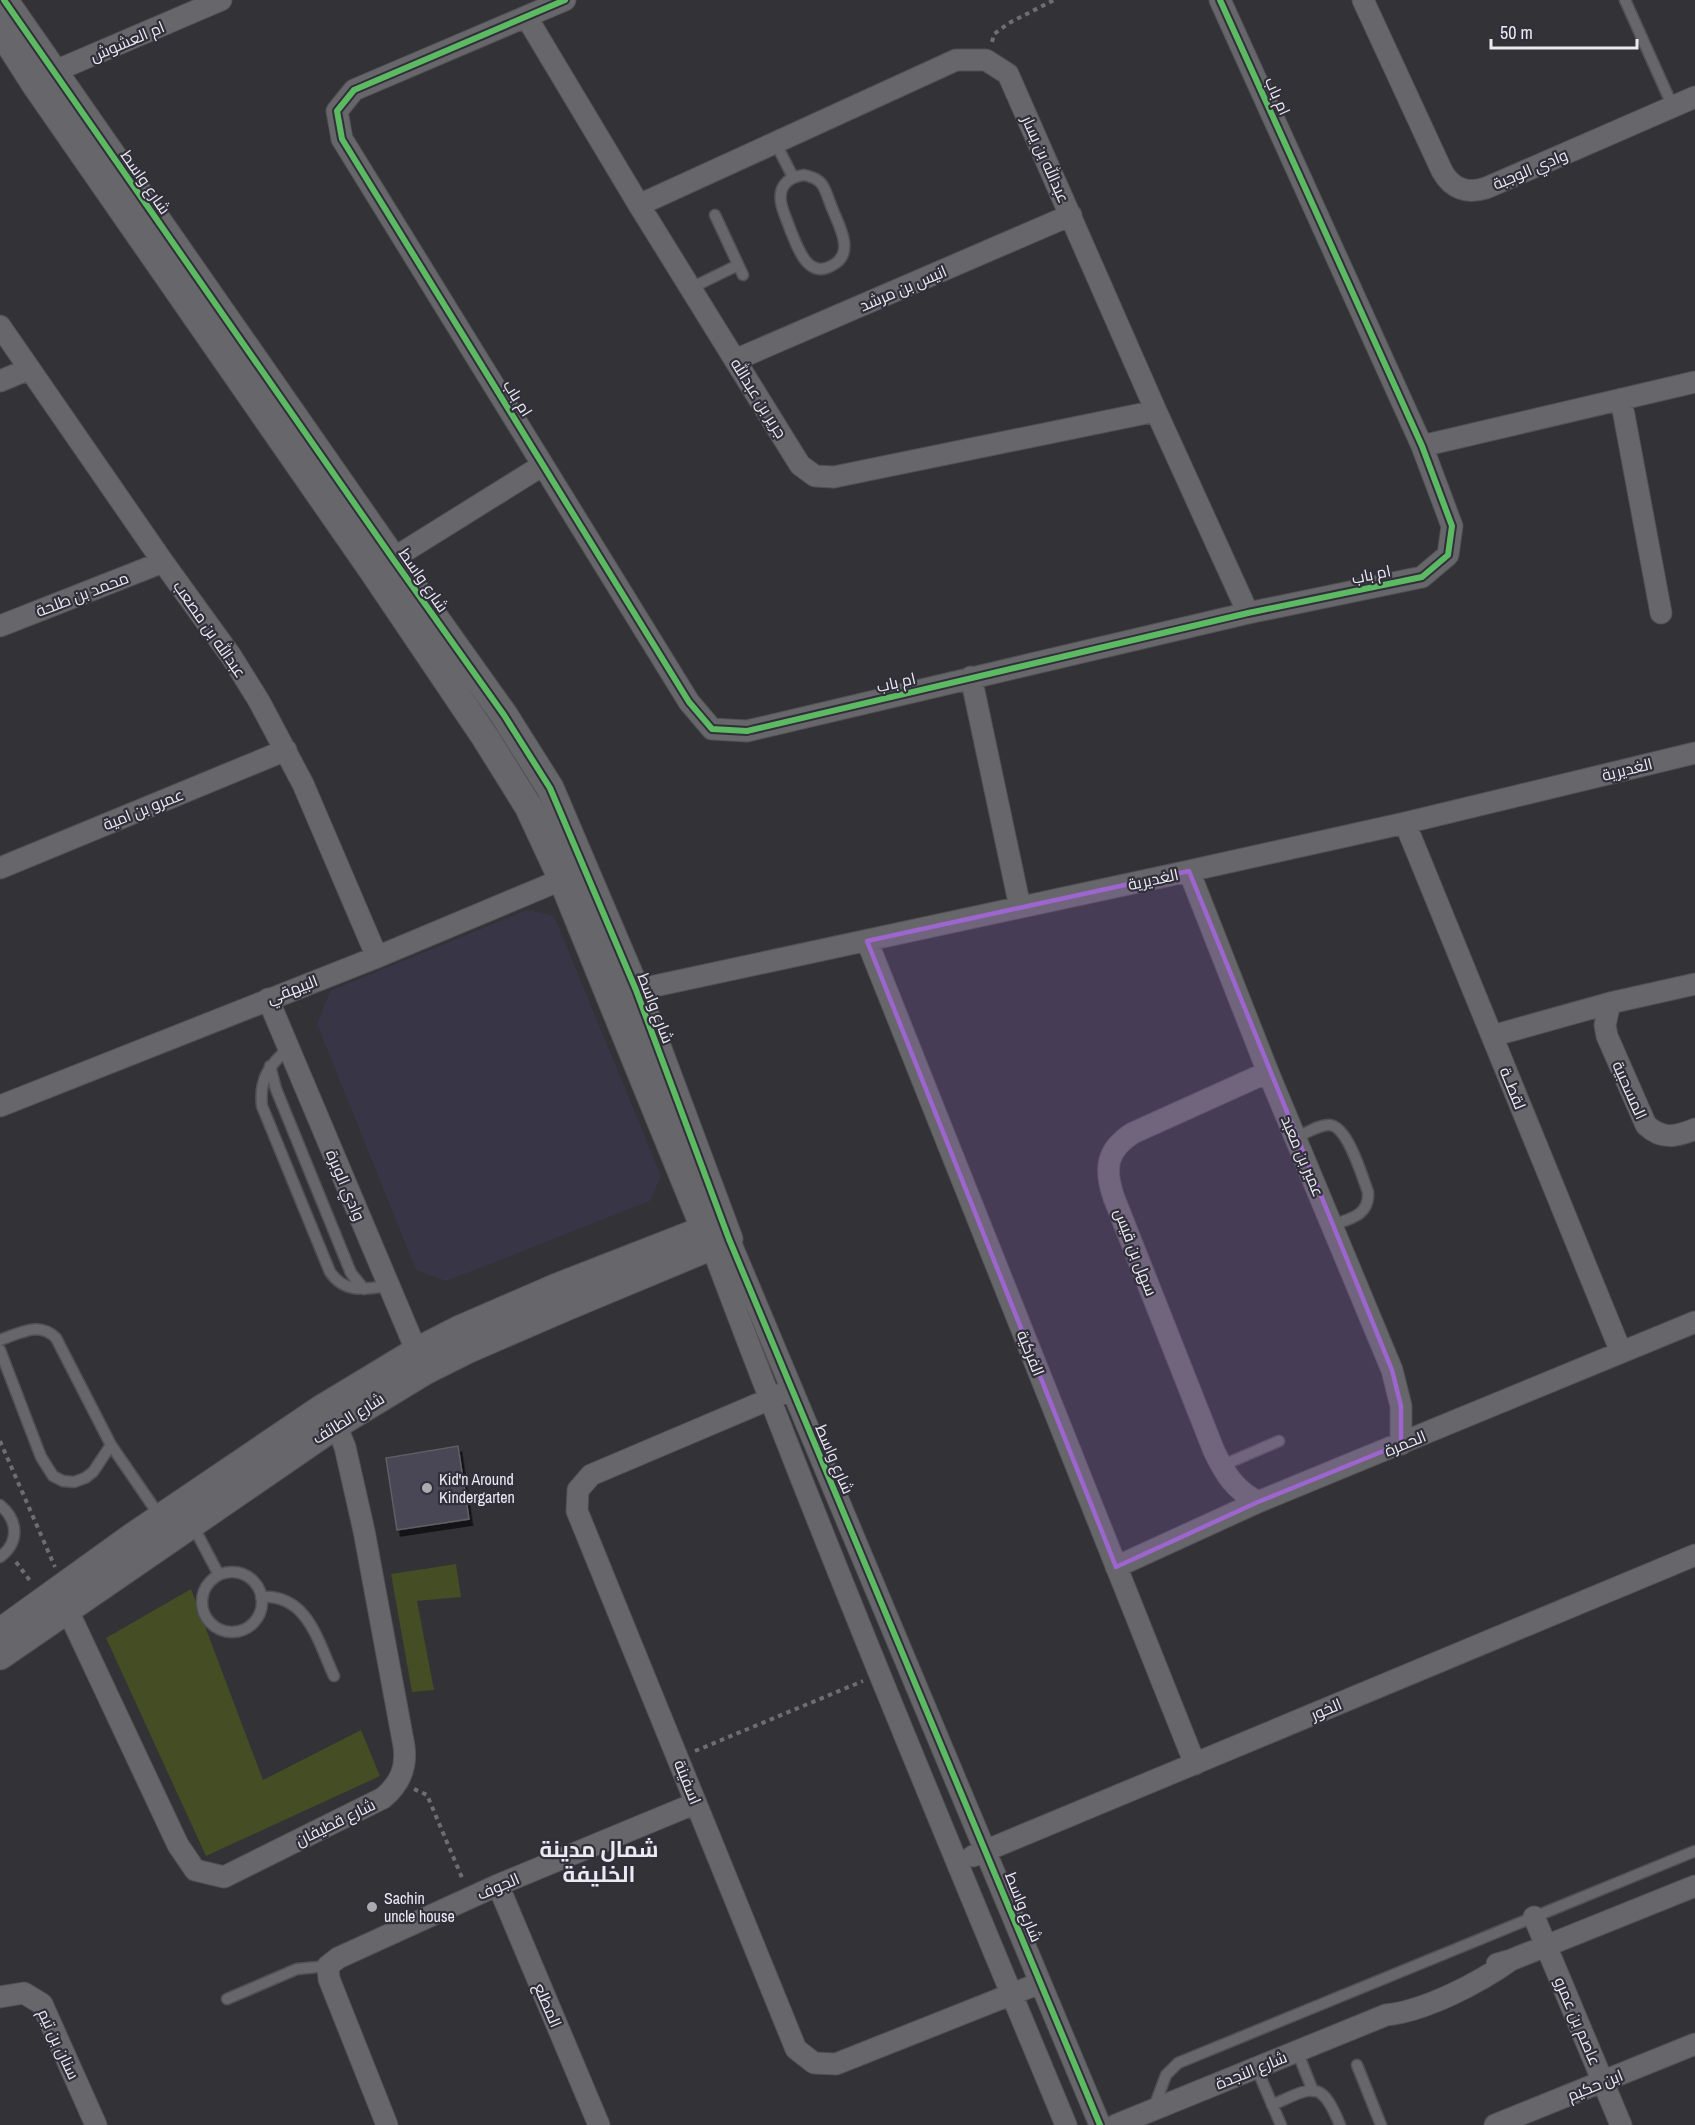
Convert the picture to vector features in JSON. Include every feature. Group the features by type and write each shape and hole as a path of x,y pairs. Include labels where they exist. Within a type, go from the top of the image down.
{"street":[{"name":"شارع واسط","path":"4,0 44,78"},
{"name":"ام العشوش","path":"44,78 221,0"},
{"name":"ام باب","path":"566,0 354,90 337,111 342,139 689,702 712,729 747,731 1248,613 1422,577 1448,555 1452,526 1422,446 1220,0"},
{"name":"وادي الوجبة","path":"1363,0 1442,171 1453,185 1460,189 1469,191 1486,188 1695,97"},
{"name":"جرير بن عبدالله","path":"527,18 639,205 800,465 815,476 834,477 1156,411"},
{"name":"شارع واسط","path":"0,29 44,78 383,565 491,747 573,875 636,990 770,1400 957,1863 1066,2125"},
{"path":"639,205 956,60 986,60"},
{"name":"عبدالله بن يسار","path":"986,60 1008,74 1156,411 1248,613"},
{"name":"انيس بن مرشد","path":"735,360 1071,215"},
{"name":"عبدالله بن مصعب","path":"0,326 231,657 286,750 303,784 376,957"},
{"path":"0,381 29,369"},
{"path":"1422,446 1695,382"},
{"path":"1621,399 1661,613"},
{"path":"383,565 543,465"},
{"name":"محمد بن طلحة","path":"0,626 163,562"},
{"path":"971,678 1020,907"},
{"name":"عمرو بن امية","path":"0,868 286,750"},
{"name":"الغديرية","path":"611,1002 636,990 1189,872 1695,753"},
{"name":"لقطــة","path":"1405,823 1621,1352"},
{"name":"عمير بن معبد","path":"1189,872 1268,1072 1392,1370 1401,1406 1401,1444"},
{"name":"شارع واسط","path":"573,875 611,1002 717,1235 791,1390 1100,2125"},
{"name":"البيهقي","path":"0,1106 376,957 573,875"},
{"name":"الفركية","path":"867,941 1195,1764"},
{"path":"1492,1036 1610,1003 1695,984"},
{"name":"وادي الوبرة","path":"268,999 421,1361"},
{"name":"المسحبية","path":"1610,1003 1605,1025 1607,1036 1646,1125 1654,1132 1675,1137 1695,1129"},
{"name":"سهل بن قيس","path":"1258,1502 1236,1487 1221,1466 1114,1198 1108,1172 1109,1160 1114,1149 1127,1136 1268,1072"},
{"name":"شارع الطائف","path":"0,1656 58,1597 132,1537 421,1361 469,1349 566,1307 717,1235"},
{"name":"الحمرة","path":"1116,1567 1258,1502 1695,1322"},
{"name":"اسفينة","path":"791,1390 591,1475 578,1490 577,1511 796,2049 814,2063 836,2064 1040,1983"},
{"path":"329,1417 345,1448 363,1531 404,1746 405,1758 399,1781"},
{"name":"شارع الطائف","path":"0,1632 58,1597 191,1524 329,1417"},
{"name":"الخور","path":"957,1863 1695,1555"},
{"name":"شارع قطيفان","path":"58,1597 178,1845 195,1870 224,1877 383,1798 399,1781"},
{"name":"الجوف","path":"328,1966 338,1958 498,1885 696,1803"},
{"name":"المطلع","path":"498,1885 599,2125"},
{"name":"شارع النجدة","path":"1116,2125 1386,2015 1421,1992 1474,1971 1511,1960 1695,1886"},
{"name":"عاصم بن عمرو","path":"1534,1917 1621,2125"},
{"path":"328,1966 329,1979 387,2125"},
{"name":"سنان بن تيم","path":"0,1997 24,1993 42,2004 96,2125"},
{"name":"ابن حكيم","path":"1495,2125 1695,2044"}],"lane":[{"path":"1625,0 1673,107"},
{"path":"775,142 793,177"},
{"path":"804,175 815,178 823,186 843,236 844,250 838,262 825,268 811,267 801,257 782,207 780,195 784,185 793,177 804,175"},
{"path":"691,288 741,270 715,214"},
{"path":"288,1048 270,1066 262,1082 262,1106 330,1272 344,1286 364,1289 388,1286"},
{"path":"270,1066 276,1089 351,1273 364,1289"},
{"path":"1296,1138 1330,1125 1341,1130 1347,1140 1369,1199 1363,1211 1357,1216 1332,1225"},
{"path":"0,1340 35,1328 51,1333 111,1445 162,1518"},
{"path":"0,1350 41,1457 53,1476 63,1481 74,1482 85,1478 93,1473 111,1445"},
{"path":"1221,1466 1280,1441"},
{"path":"0,1505 9,1513 14,1523 14,1538 4,1554"},
{"path":"191,1524 219,1575"},
{"path":"229,1572 240,1573 250,1578 257,1587 261,1597 261,1608 256,1619 247,1628 224,1631 213,1625 205,1616 202,1604 203,1593 209,1582 219,1575 229,1572"},
{"path":"261,1597 280,1598 304,1614 334,1676"},
{"path":"1152,2110 1166,2075 1178,2063 1695,1851"},
{"path":"227,1999 297,1969 328,1966"},
{"path":"1297,2051 1313,2091"},
{"path":"1357,2065 1381,2125"},
{"path":"1256,2067 1281,2125"},
{"path":"1272,2106 1302,2092 1313,2091 1326,2096 1330,2101 1340,2125"}],"path":[{"path":"986,60 994,34 1010,22 1054,0"},
{"path":"0,1441 58,1597"},
{"path":"4,1554 58,1597"},
{"path":"678,1758 880,1674"},
{"path":"399,1781 426,1795 471,1898"}],"highlighted area":[{"path":"1189,871 1392,1370 1401,1406 1401,1444 1258,1502 1116,1567 867,941"}],"shaded area":[{"path":"527,910 554,916 661,1176 650,1201 446,1281 416,1270 317,1024 330,991"}],"green space":[{"path":"456,1564 461,1597 417,1601 434,1690 412,1692 391,1574"},
{"path":"191,1589 263,1780 361,1730 380,1776 206,1856 106,1638"}],"building":[{"name":"Kid'n Around Kindergarten","path":"458,1446 469,1519 397,1530 386,1458"}],"cycle path":[{"path":"4,0 504,715 550,788 636,990 729,1239 1100,2125"},
{"path":"565,0 354,90 337,111 342,139 689,702 712,729 747,731 1248,613 1422,577 1448,555 1452,526 1422,446 1220,0"}],"place":[{"name":"Kid'n Around Kindergarten","path":"427,1488"},
{"name":"Sachin uncle house","path":"372,1907"}],"district":[{"name":"شمال مدينة الخليفة","path":"599,1862"}]}
